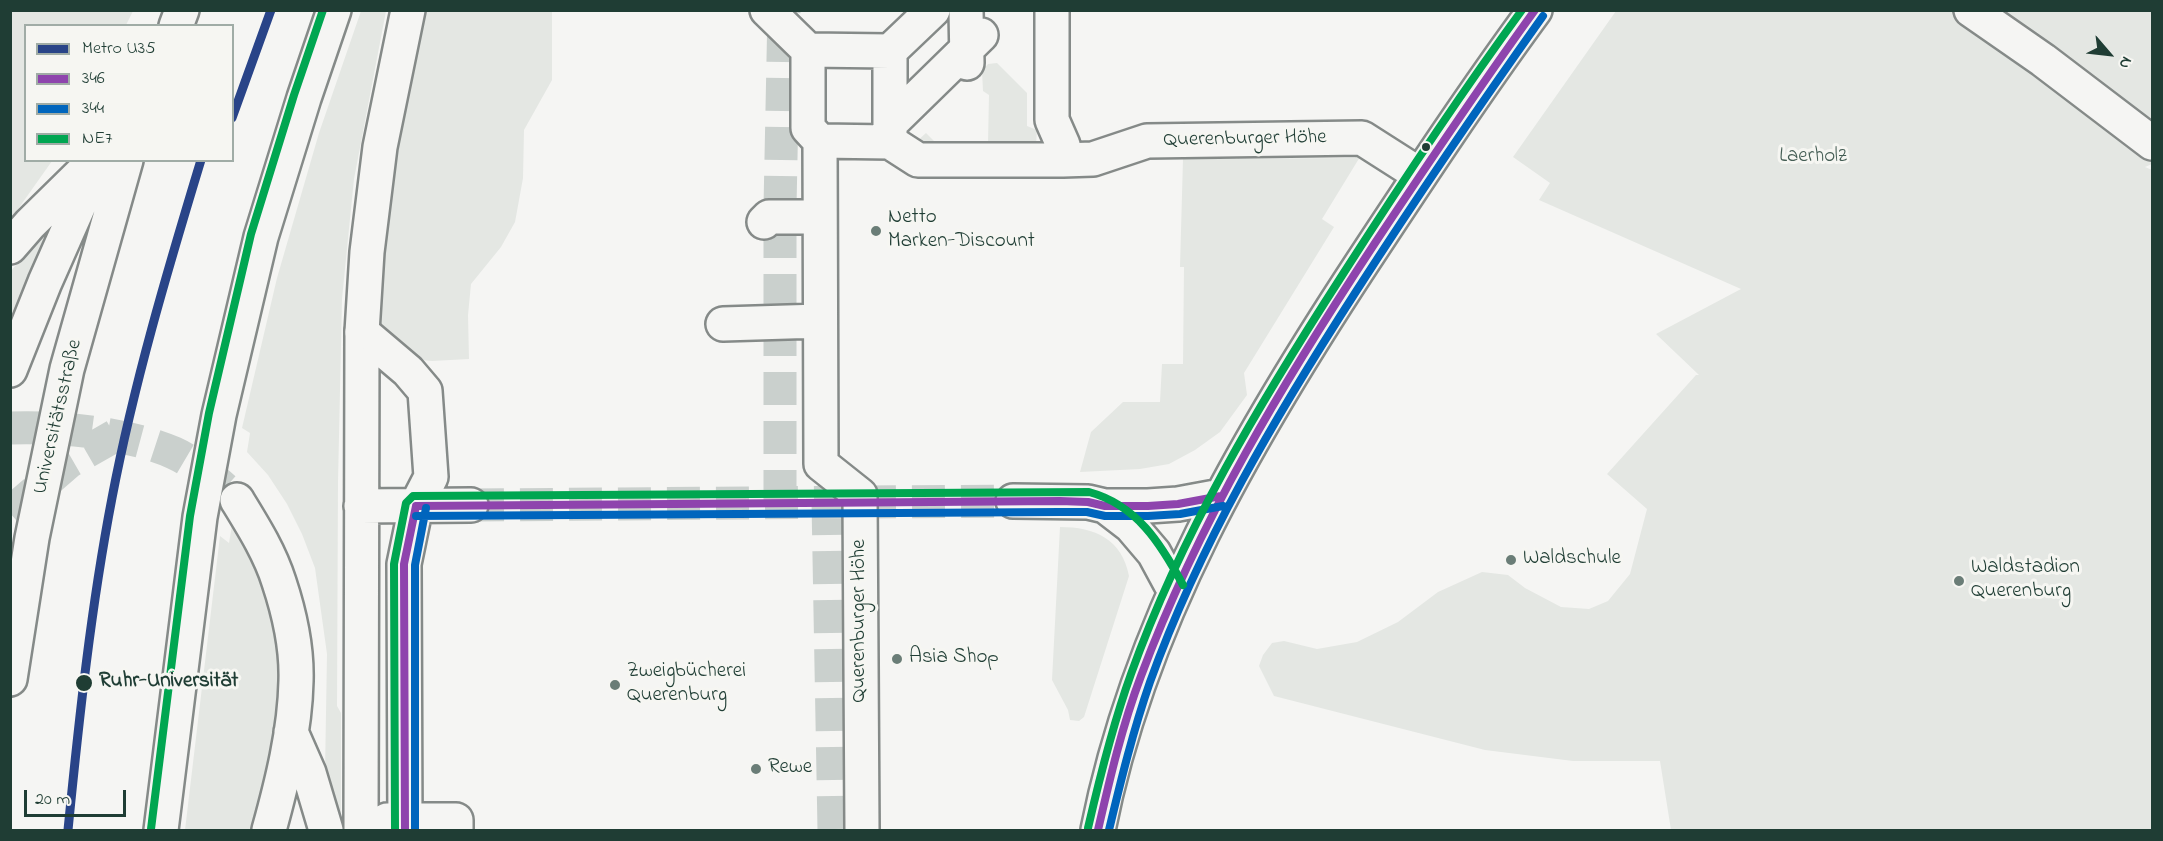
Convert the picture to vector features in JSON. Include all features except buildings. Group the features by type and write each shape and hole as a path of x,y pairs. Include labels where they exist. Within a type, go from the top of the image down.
{"main road":[{"path":"161,831 198,529 219,415 261,237 334,10"},
{"path":"361,831 362,332 367,252 380,147 408,10"},
{"path":"767,10 808,50 890,51 933,10"},
{"path":"1098,831 1122,734 1155,637 1174,590 1221,496 1317,332 1420,175 1534,10"},
{"path":"1971,10 2043,60 2152,143"},
{"path":"1044,13 1040,71 1052,120 1063,145 1063,160"},
{"path":"820,141 890,133 971,36"},
{"name":"Querenburger Höhe","path":"808,50 808,128 820,141 822,464 860,495 862,831"},
{"path":"890,51 890,133"},
{"name":"Querenburger Höhe","path":"890,133 918,160 1093,159 1147,141 1362,138 1420,175"},
{"path":"10,247 30,224 95,162"},
{"path":"10,370 96,162"},
{"name":"Universitätsstraße","path":"10,679 32,538 67,369 125,162"},
{"path":"764,222 770,217 820,217"},
{"path":"723,324 820,321"},
{"path":"362,332 408,371 425,391 431,477 416,506 404,564 432,824 387,820 377,831"},
{"path":"1013,501 1088,502 1105,506 1178,504 1221,496"},
{"path":"237,500 262,541 279,581 293,642 297,681 291,732 270,831"},
{"path":"361,506 471,505"},
{"path":"1105,506 1131,526 1154,553 1174,590"},
{"path":"291,732 309,773 326,831"}],"green space":[{"path":"11,10 133,11 126,24 24,24 24,162 51,162 11,219"},
{"path":"361,11 386,11 354,179 342,299 337,706 341,713 341,830 325,772 327,654 315,568 287,504 268,475 247,452 250,433 242,428 277,278 319,133"},
{"path":"419,11 552,11 552,80 524,130 523,178 515,222 501,247 471,284 468,315 469,359 432,361 410,356 384,334 376,319 385,220 398,120"},
{"name":"Laerholz","path":"1616,11 2152,11 2152,164 2145,167 2152,170 2152,830 1671,830 1660,761 1573,761 1485,750 1274,696 1259,666 1263,655 1272,643 1284,641 1317,649 1357,642 1398,622 1438,592 1482,572 1508,575 1525,588 1561,607 1589,609 1608,601 1630,574 1647,509 1607,474 1696,375 1699,375 1656,334 1741,289 1539,200 1550,183 1513,157"},
{"path":"997,63 1027,93 1027,126 1037,130 1036,145 922,150 915,143 926,133 937,144 988,143 989,95 983,91 982,71 988,64"},
{"path":"1360,151 1363,152 1322,219 1334,227 1244,373 1247,395 1220,432 1195,450 1169,464 1140,469 1080,472 1091,432 1123,402 1160,402 1162,364 1183,364 1184,267 1180,267 1183,159 1355,158"},
{"path":"42,233 47,235 11,326 11,271"},
{"path":"233,519 272,593 283,683 258,830 185,830 220,536 229,543"},
{"path":"1060,527 1085,529 1105,538 1120,553 1129,576 1084,717 1079,721 1070,720 1068,710 1052,680"}],"tunnel":[{"path":"780,503 780,207 784,10"},
{"path":"10,428 50,428 94,432 156,446 191,462 237,500"},
{"path":"10,513 69,462 116,435"},
{"path":"471,505 1013,501"},
{"path":"828,502 834,830"}],"metro line":[{"name":"U35","path":"234,112 271,10"},
{"name":"U35","path":"68,830 81,705 112,498 141,370 200,162"}],"transit line":[{"name":"NE7","path":"151,829 190,516 209,413 251,234 323,10"},
{"name":"NE7","path":"1088,828 1118,712 1151,621 1174,569 1225,468 1282,370 1364,241 1522,10"},
{"name":"346","path":"1098,830 1122,733 1134,695 1189,562 1217,507 1276,400 1341,295 1453,126 1535,10"},
{"name":"344","path":"1109,830 1150,682 1192,580 1242,480 1298,384 1357,290 1448,152 1543,16"},
{"name":"NE7","path":"395,830 394,564 406,503 413,496 1089,492 1106,498 1134,516 1166,555 1183,585"},
{"name":"346","path":"416,506 1060,501 1088,502 1105,506 1148,506 1178,504 1221,496"},
{"name":"346","path":"405,830 404,564 416,506"},
{"name":"344","path":"416,516 1060,512 1087,512 1105,516 1148,516 1180,514 1223,506"},
{"name":"344","path":"415,830 415,565 426,508"}],"place":[{"name":"Netto Marken-Discount","path":"876,231"},
{"name":"Waldschule","path":"1511,560"},
{"name":"Waldstadion Querenburg","path":"1959,581"},
{"name":"Asia Shop","path":"897,659"},
{"name":"Ruhr-Universität","path":"84,683"},
{"name":"Zweigbücherei Querenburg","path":"615,685"},
{"name":"Rewe","path":"756,769"}]}
